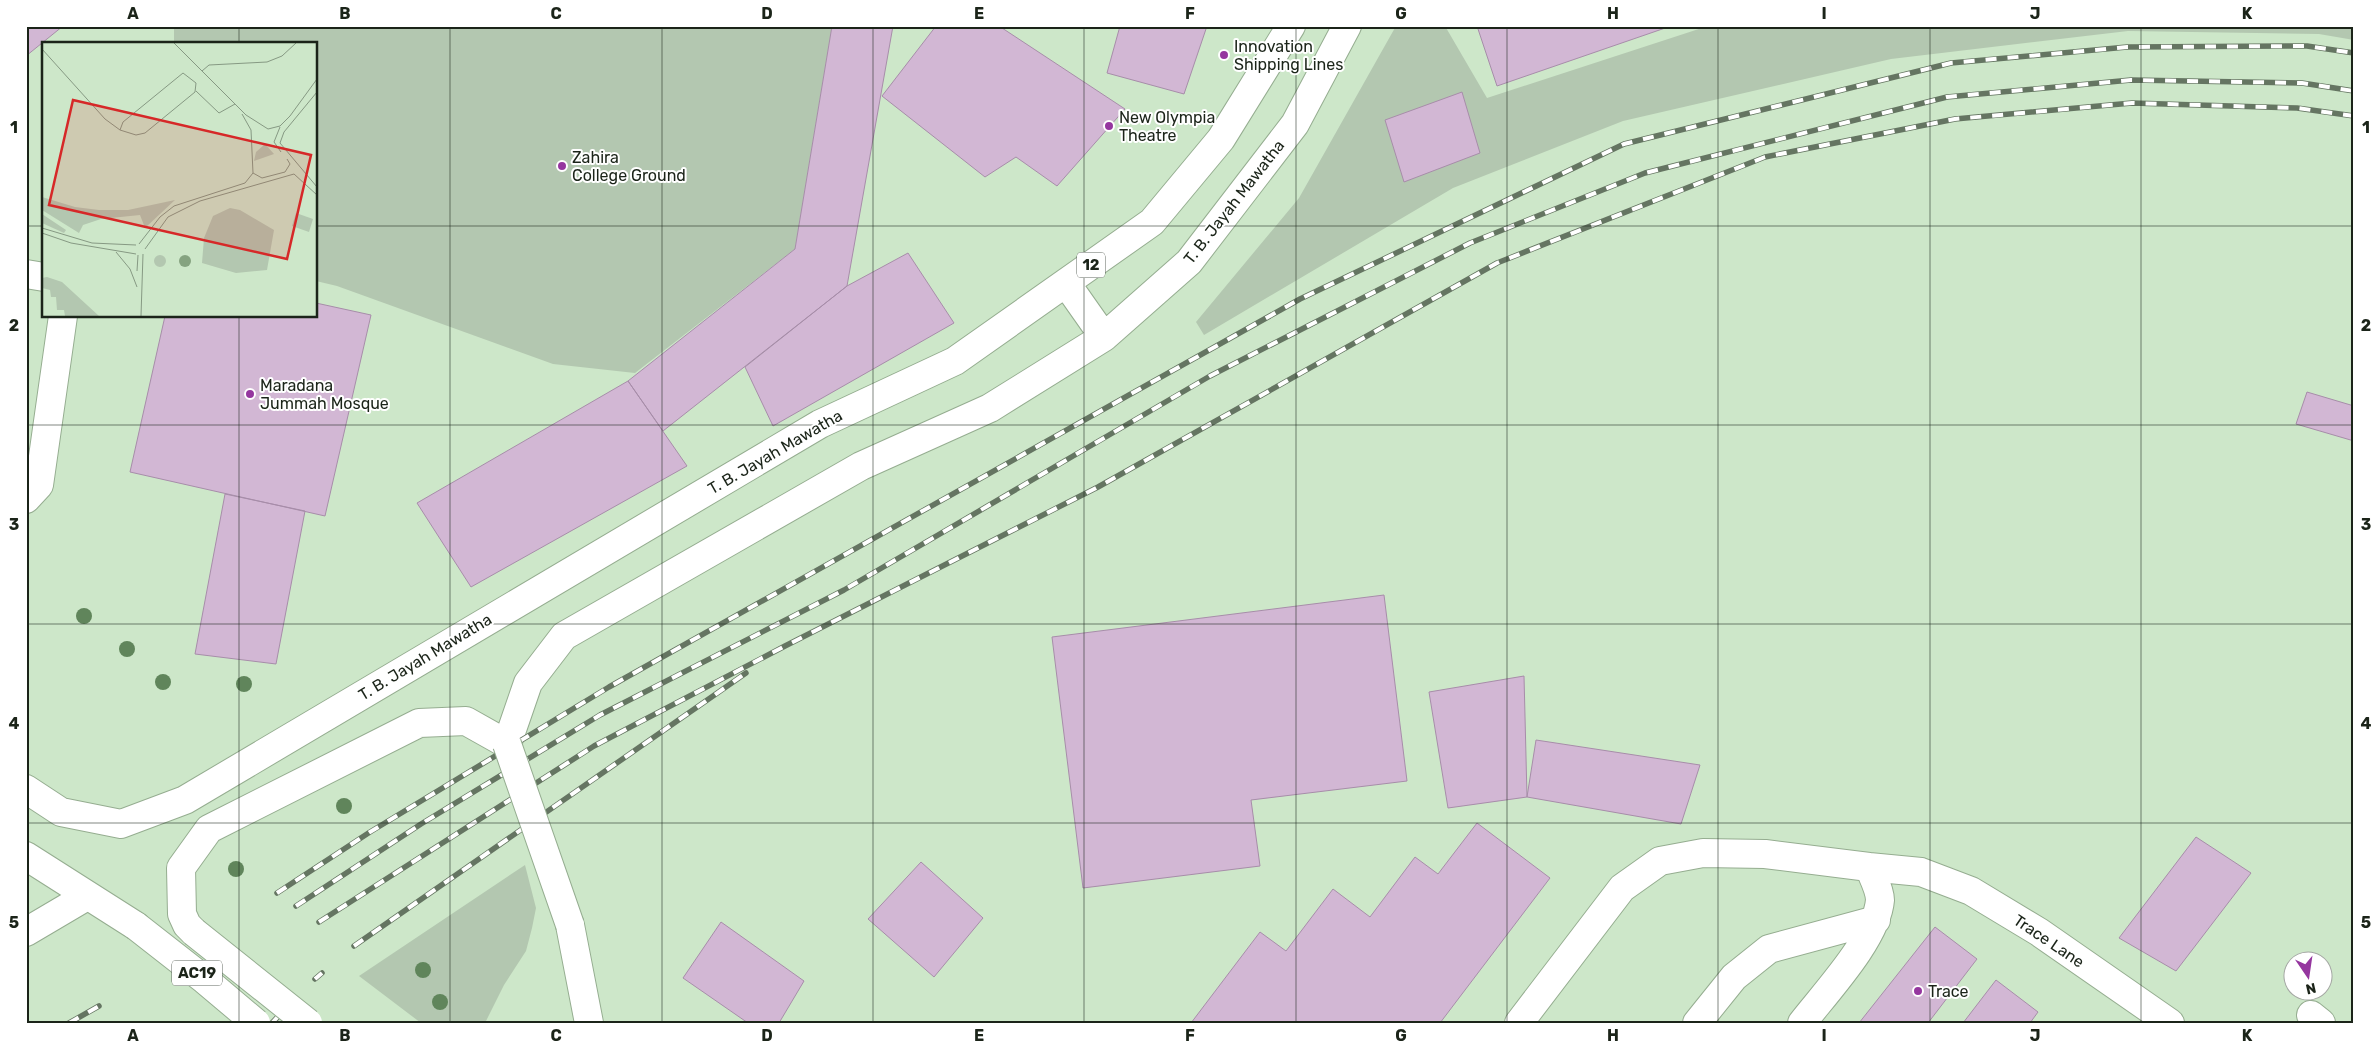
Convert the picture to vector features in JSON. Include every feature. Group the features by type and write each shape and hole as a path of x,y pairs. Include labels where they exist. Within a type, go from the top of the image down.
{"main road":[{"name":"T. B. Jayah Mawatha","path":"26,790 61,812 121,824 185,800 820,424 955,361 1152,222 1221,139 1292,26"},
{"name":"T. B. Jayah Mawatha","path":"507,744 528,683 564,636 861,466 990,408 1104,337 1189,262 1295,124 1347,26"},
{"path":"26,274 42,276"},
{"path":"1066,283 1104,337"},
{"path":"26,499 39,485 63,318"},
{"path":"308,1023 187,925 182,914 181,868 209,829 419,724 466,721 507,744 570,925 589,1023"},
{"path":"185,800 209,829"},
{"name":"Trace Lane","path":"1519,1023 1622,888 1660,861 1703,853 1747,854 1921,872 1971,890 2039,932 2170,1023"},
{"name":"AC19","path":"26,856 136,926 256,1023"},
{"path":"1802,1023 1863,944 1876,920 1880,898 1869,867"},
{"path":"26,932 87,896"},
{"path":"1697,1023 1734,977 1769,950 1876,920"}],"green space":[{"name":"Zahira College Ground","path":"174,26 832,26 795,249 635,373 553,364 337,286 318,281 318,42 174,42"},
{"path":"1396,26 1445,26 1487,98 1708,26 2354,26 2354,40 2319,34 2128,31 1891,59 1623,121 1453,188 1204,335 1196,322 1299,198"},
{"path":"525,865 536,908 532,928 526,951 504,985 485,1023 421,1023 359,976"}],"building":[{"path":"26,26 63,26 42,42 26,56"},
{"path":"832,26 893,26 847,286 663,431 628,381 795,249"},
{"path":"936,26 999,26 1125,109 1057,186 1016,157 985,177 882,96"},
{"path":"1120,26 1207,26 1184,94 1107,73"},
{"path":"1477,26 1671,26 1497,86"},
{"path":"1462,92 1480,153 1404,182 1385,120"},
{"path":"908,253 954,323 773,426 745,367 847,286"},
{"name":"Maradana Jummah Mosque","path":"318,303 371,315 325,516 130,472 165,318 318,318"},
{"path":"628,381 687,466 471,587 417,503"},
{"path":"2307,392 2354,406 2354,441 2296,424"},
{"path":"225,494 305,511 276,664 195,654"},
{"path":"1384,595 1407,781 1251,800 1260,866 1083,888 1052,637"},
{"path":"1524,676 1527,797 1448,808 1429,692"},
{"path":"1536,740 1700,765 1681,824 1527,797"},
{"path":"1477,823 1550,878 1440,1023 1191,1023 1260,932 1286,951 1333,889 1370,917 1415,857 1438,874"},
{"path":"2196,837 2251,873 2176,971 2119,938"},
{"path":"921,862 983,918 934,977 868,919"},
{"path":"721,922 804,981 779,1023 748,1023 683,978"},
{"name":"Trace","path":"1935,927 1977,959 1928,1023 1859,1023"},
{"path":"1996,980 2038,1012 2030,1023 1963,1023"}],"railway":[{"path":"277,893 370,832 609,687 1300,299 1624,144 1951,63 2127,47 2307,46 2354,53"},
{"path":"296,906 421,824 600,715 844,590 1210,376 1470,243 1645,173 1947,97 2131,80 2302,83 2354,91"},
{"path":"319,922 594,746 785,646 1098,487 1497,263 1765,157 1955,119 2132,103 2297,108 2354,116"},
{"path":"354,946 746,673"},
{"path":"315,979 322,973"},
{"path":"69,1023 99,1006"},
{"path":"272,1023 288,1006"}],"place":[{"name":"Innovation Shipping Lines","path":"1224,55"},
{"name":"New Olympia Theatre","path":"1109,126"},
{"name":"Zahira College Ground","path":"562,166"},
{"name":"Maradana Jummah Mosque","path":"250,394"},
{"name":"Trace","path":"1918,991"}]}
